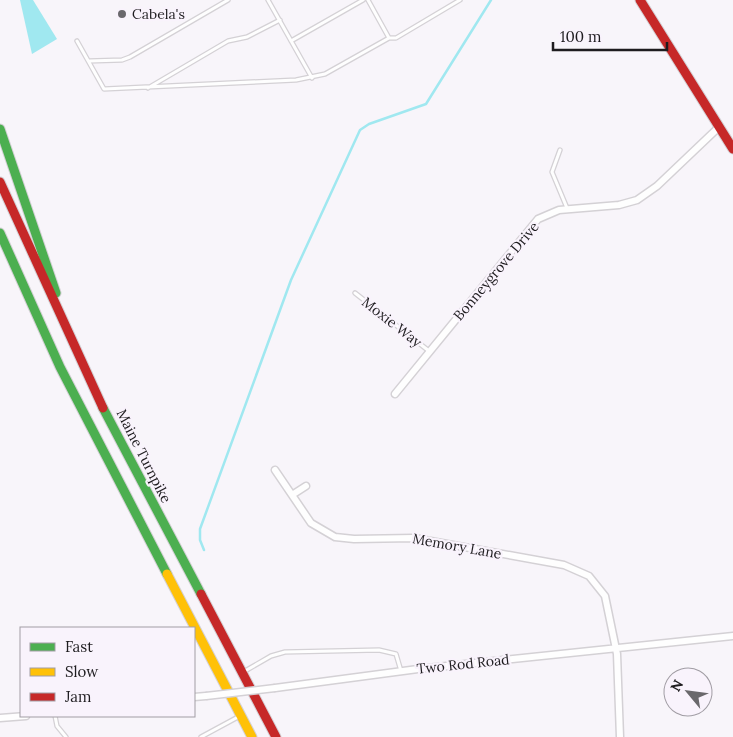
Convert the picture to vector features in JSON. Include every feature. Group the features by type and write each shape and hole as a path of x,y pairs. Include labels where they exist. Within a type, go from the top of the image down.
{"main road":[{"path":"640,0 733,149"},
{"path":"0,129 76,352"},
{"name":"Maine Turnpike","path":"0,182 76,352 276,737"},
{"path":"0,233 60,368 195,627"},
{"path":"195,628 252,737"}],"street":[{"name":"Bonneygrove Drive","path":"395,394 534,223 548,213 568,209 619,205 636,200 657,186 719,127"},
{"name":"Memory Lane","path":"275,470 312,523 335,537 354,539 408,537 564,565 582,572 594,581 605,596 615,648 620,737"},
{"path":"292,496 306,486"},
{"name":"Two Rod Road","path":"195,697 402,671 733,636"},
{"path":"0,718 20,716"}],"lane":[{"path":"89,61 122,60 130,57 228,0"},
{"path":"268,0 313,78"},
{"path":"291,41 363,0"},
{"path":"368,0 389,38"},
{"path":"77,41 104,90 313,78 325,74 389,38 396,38 460,0"},
{"path":"148,88 228,41 248,37 280,20"},
{"path":"560,150 552,172 568,209"},
{"name":"Moxie Way","path":"355,293 429,351"},
{"path":"242,673 271,656 307,651 387,650 398,656 402,671"},
{"path":"201,737 241,716"},
{"path":"55,717 57,726 66,737"}],"water":[{"path":"20,0 33,0 57,39 32,54"}],"waterway":[{"path":"204,550 200,540 200,529 291,280 360,130 369,124 426,104 491,0"}],"traffic: fast":[{"path":"0,129 56,293"},
{"path":"0,233 60,367 167,574"},
{"path":"103,408 201,594"}],"traffic: slow":[{"path":"167,574 195,627"},
{"path":"195,628 252,737"}],"traffic: jam":[{"path":"640,0 733,149"},
{"path":"0,182 103,408"},
{"path":"201,594 276,737"}],"place":[{"name":"Cabela's","path":"122,14"}]}
